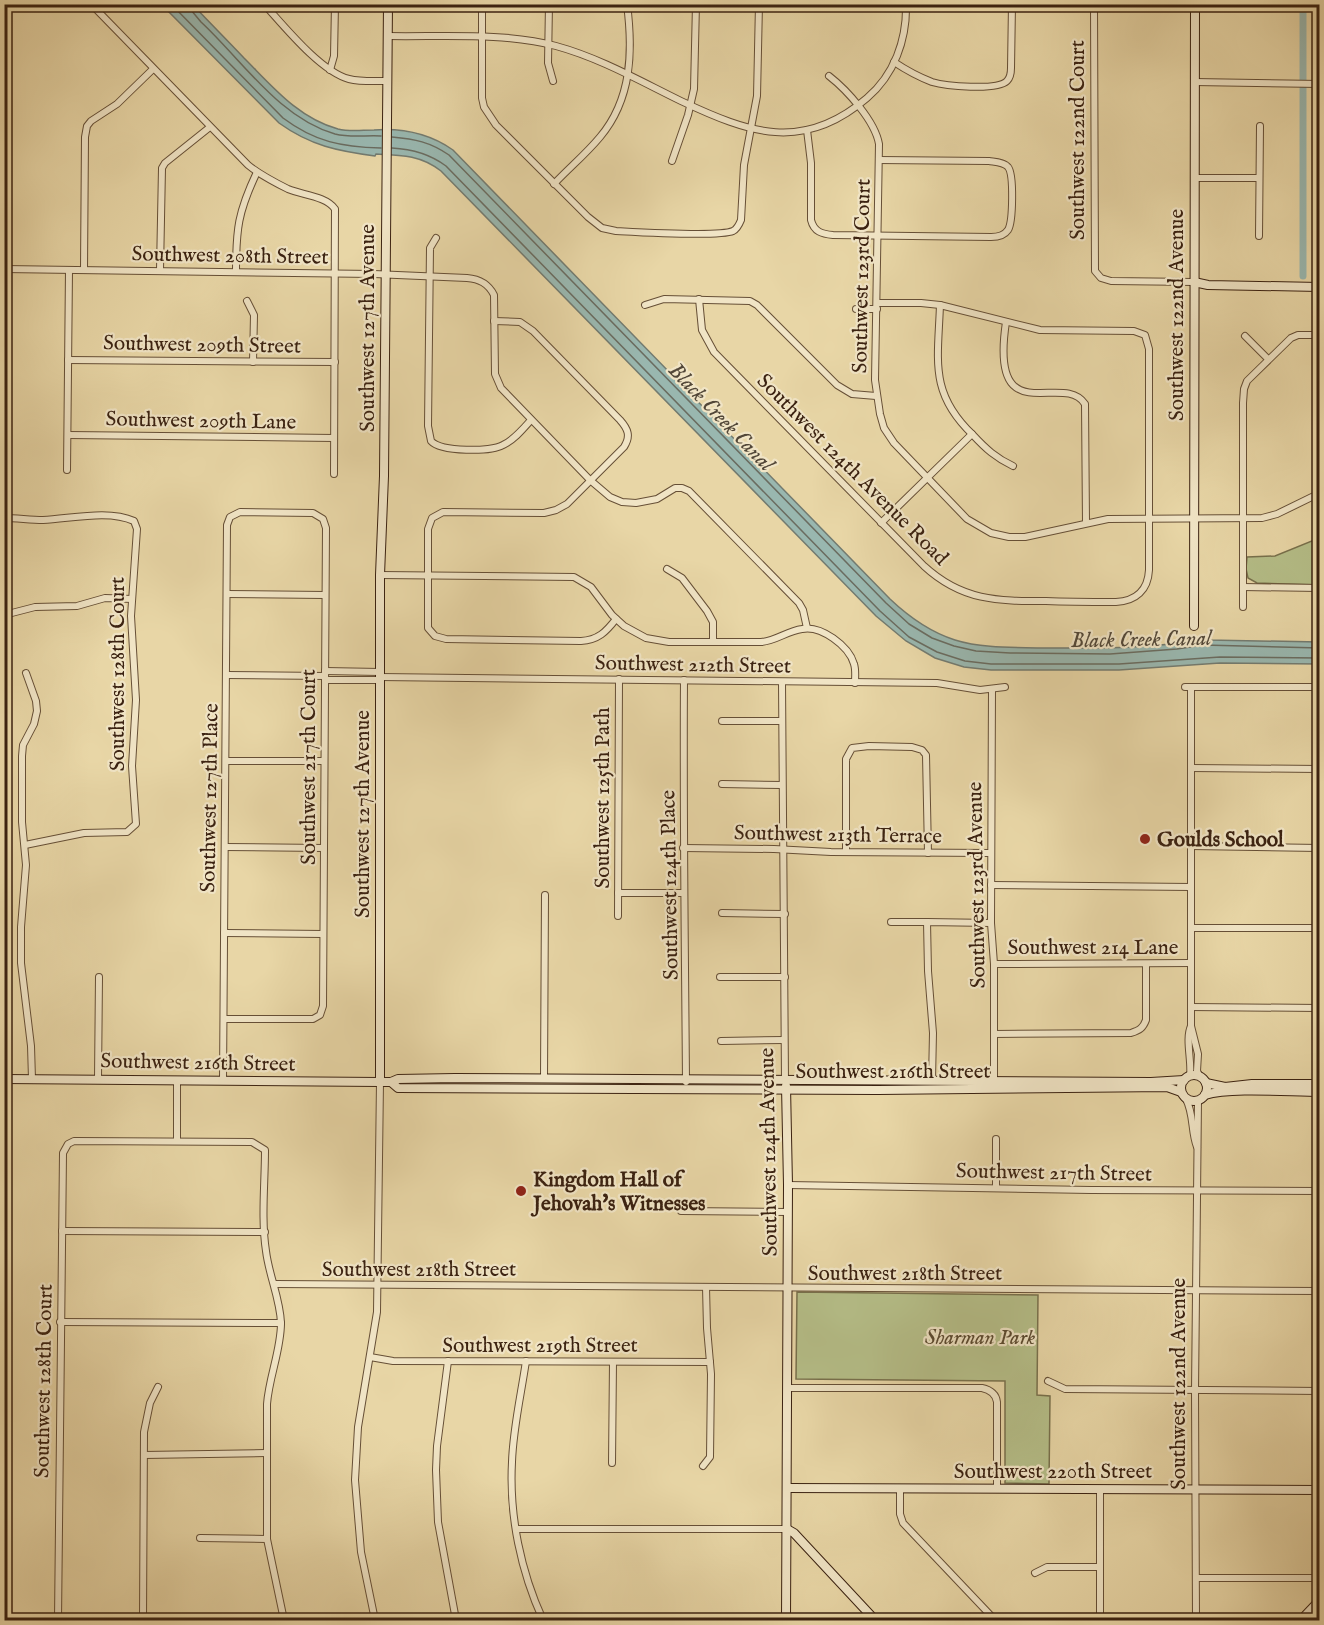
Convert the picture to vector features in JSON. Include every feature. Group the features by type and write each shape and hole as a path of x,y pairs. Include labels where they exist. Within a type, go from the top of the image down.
{"street":[{"path":"91,4 210,127 257,172 288,189 333,206 336,218 334,474"},
{"path":"264,4 330,70 349,79 387,81"},
{"path":"330,70 334,56 335,4"},
{"name":"Southwest 127th Avenue","path":"375,1620 359,1535 355,1480 358,1427 376,1319 377,1286 380,1082 380,575 384,476 388,4"},
{"path":"482,4 483,103 496,125 588,218 597,226 608,230 714,233 736,229 742,214 743,174 758,89 759,4"},
{"path":"549,4 549,68 553,81"},
{"path":"554,184 607,128 626,87 631,44 627,4"},
{"path":"672,161 690,105 695,74 696,4"},
{"path":"388,36 522,39 548,44 581,54 726,121 751,129 775,133 807,130 828,124 857,106 876,88 894,62 904,33 906,4"},
{"path":"894,62 931,81 945,85 995,86 1007,81 1011,68 1012,4"},
{"name":"Southwest 122nd Court","path":"1094,4 1094,259 1097,275 1111,281 1194,282"},
{"name":"Southwest 122nd Avenue","path":"1194,4 1194,626"},
{"path":"84,270 87,126 117,104 153,69"},
{"name":"Southwest 123rd Court","path":"829,76 857,106 876,133 879,144 876,396 882,421 899,450 967,519 982,529 1000,536 1025,537 1108,519 1243,520 1268,517 1320,494"},
{"path":"1194,82 1317,84"},
{"path":"1259,236 1260,126"},
{"path":"160,270 162,168 165,163 210,127"},
{"path":"807,130 812,163 811,215 815,229 827,235 991,237 1001,236 1008,231 1011,219 1011,182 1009,170 1005,165 994,162 879,160"},
{"path":"236,272 236,236 239,215 244,198 257,172"},
{"path":"1194,178 1259,178"},
{"path":"436,238 430,249 428,426 430,437 434,444 449,449 500,447 511,440 531,420"},
{"name":"Southwest 208th Street","path":"4,269 386,274 472,279 484,282 494,295 497,383 531,420 610,497 629,503 652,501 675,488 689,490 799,603 807,628"},
{"path":"67,470 69,270"},
{"path":"1194,282 1208,285 1320,287"},
{"path":"645,305 664,299 754,303 837,385 852,394 876,396"},
{"name":"Southwest 124th Avenue Road","path":"699,299 702,330 714,352 881,523 939,579 956,590 974,596 1005,601 1128,601 1140,594 1149,576 1149,519"},
{"path":"247,301 254,315 253,362"},
{"path":"940,305 940,387 949,407 997,458 1013,466"},
{"path":"856,309 877,306 940,305 1047,330 1142,333 1147,338 1149,349 1149,519"},
{"path":"494,321 520,322 533,331 620,420 628,432 628,440 624,447 567,504 549,512 443,512 432,518 428,529 428,624 432,633 446,639 589,640 602,634 616,619"},
{"path":"1006,322 1003,361 1005,371 1012,383 1017,388 1030,393 1075,395 1085,404 1086,523"},
{"path":"1243,607 1244,390 1247,381 1294,336 1320,335"},
{"path":"1245,336 1268,359"},
{"name":"Southwest 209th Street","path":"68,360 335,362"},
{"path":"1320,424 1320,466"},
{"path":"881,523 972,434"},
{"name":"Southwest 209th Lane","path":"68,435 334,438"},
{"name":"Southwest 127th Place","path":"223,1080 227,525 230,516 240,512 314,513 323,519"},
{"name":"Southwest 128th Court","path":"4,518 42,520 92,516 127,518 134,521 137,532 132,599 136,700 132,766 137,814 134,828 122,833 84,833 25,845"},
{"name":"Southwest 217th Court","path":"224,1019 307,1019 320,1015 323,1006 326,528 323,519"},
{"path":"667,569 682,578 707,611 713,622 713,642"},
{"path":"380,575 574,577 591,587 616,619 634,634 669,642 767,642 798,629 818,630 832,636 851,656 855,667 855,683"},
{"path":"1244,587 1320,588"},
{"path":"227,594 325,595"},
{"path":"4,615 34,607 76,606 105,598 132,599"},
{"path":"26,673 36,701 37,711 22,751 22,822 26,865 21,949 23,988 32,1056 32,1079"},
{"name":"Southwest 212th Street","path":"226,675 945,684 992,690 1005,687"},
{"name":"Southwest 125th Path","path":"618,916 619,679"},
{"name":"Southwest 124th Place","path":"684,680 683,848 686,927 686,1089"},
{"name":"Southwest 124th Avenue","path":"782,682 784,1040 788,1185 786,1620"},
{"path":"1320,687 1188,687 1191,768 1191,1026 1198,1054 1195,1079 1201,1098 1227,1092 1320,1092"},
{"name":"Southwest 123rd Avenue","path":"992,690 991,923 994,964 994,1081"},
{"path":"722,721 782,721"},
{"path":"846,852 846,764 850,751 857,747 869,746 912,747 922,750 926,755 928,853"},
{"path":"226,761 324,761"},
{"path":"1191,768 1320,769"},
{"path":"722,784 782,785"},
{"path":"1191,846 1320,848"},
{"path":"225,847 324,848"},
{"name":"Southwest 213th Terrace","path":"683,848 991,853"},
{"path":"991,885 1191,887"},
{"path":"618,893 684,893"},
{"path":"544,1078 545,895"},
{"path":"722,913 785,914"},
{"path":"891,922 991,923"},
{"path":"927,922 933,1033 932,1080"},
{"path":"1191,928 1320,928"},
{"path":"224,933 323,933"},
{"path":"994,1034 1131,1033 1138,1031 1146,1020 1146,963"},
{"name":"Southwest 214 Lane","path":"994,964 1191,963"},
{"path":"720,977 785,977"},
{"path":"98,1079 99,978"},
{"path":"1191,1007 1320,1008"},
{"path":"721,1041 784,1040"},
{"name":"Southwest 216th Street","path":"4,1079 380,1082 391,1082 398,1079 686,1079 908,1090 1167,1087 1184,1096 1201,1098"},
{"path":"1184,1096 1182,1084 1195,1079"},
{"name":"Southwest 216th Street","path":"391,1082 398,1088 686,1089 932,1080 1151,1082 1195,1079 1225,1087 1255,1083 1320,1084"},
{"path":"177,1080 177,1141 252,1142 265,1150 266,1251 275,1284 280,1323 279,1342 268,1385 267,1539 284,1620"},
{"path":"908,1090 918,1086 976,1087 994,1081"},
{"name":"Southwest 122nd Avenue","path":"1184,1096 1190,1107 1191,1126 1197,1148"},
{"name":"Southwest 122nd Avenue","path":"1197,1620 1195,1391 1197,1148 1201,1098"},
{"path":"996,1138 996,1188"},
{"name":"Southwest 128th Court","path":"58,1620 63,1153 68,1144 74,1141 177,1141"},
{"name":"Southwest 217th Street","path":"788,1185 1320,1191"},
{"path":"681,1211 788,1212"},
{"path":"62,1231 265,1232"},
{"name":"Southwest 218th Street","path":"275,1284 1320,1291"},
{"path":"703,1466 710,1457 710,1362 706,1287"},
{"path":"60,1322 280,1323"},
{"name":"Southwest 219th Street","path":"370,1357 393,1360 710,1362"},
{"path":"448,1360 436,1470 438,1522 456,1620"},
{"path":"526,1361 511,1477 516,1529 524,1570 543,1620"},
{"path":"612,1463 613,1362"},
{"path":"1048,1382 1065,1389 1320,1391"},
{"path":"143,1620 146,1416 158,1387"},
{"path":"787,1388 982,1388 994,1394 997,1402 997,1489"},
{"path":"144,1455 266,1453"},
{"name":"Southwest 220th Street","path":"787,1488 1320,1490"},
{"path":"900,1488 900,1514 903,1523 995,1620"},
{"path":"1100,1489 1100,1620"},
{"path":"516,1529 787,1529 794,1533 875,1620"},
{"path":"200,1538 267,1539"},
{"path":"1035,1573 1047,1567 1100,1567"},
{"path":"1197,1578 1320,1578"},
{"path":"1301,1620 1320,1600"}],"green space":[{"path":"1319,538 1319,585 1257,583 1248,578 1247,557 1275,556"},
{"name":"Sharman Park","path":"797,1292 1038,1295 1037,1395 1050,1396 1049,1484 1005,1483 1005,1381 796,1379"}],"water":[{"name":"Black Creek Canal","path":"162,5 193,5 286,100 324,124 347,130 395,130 415,133 444,144 453,150 890,599 928,628 966,643 1011,647 1125,647 1166,645 1205,639 1319,642 1319,664 1220,663 1119,670 991,670 964,667 935,658 906,641 876,616 441,171 418,159 349,152 314,142 291,131 279,123"}],"waterway":[{"path":"1303,4 1303,276"}],"place":[{"name":"Goulds School","path":"1145,839"},
{"name":"Kingdom Hall of Jehovah's Witnesses","path":"521,1191"}]}
